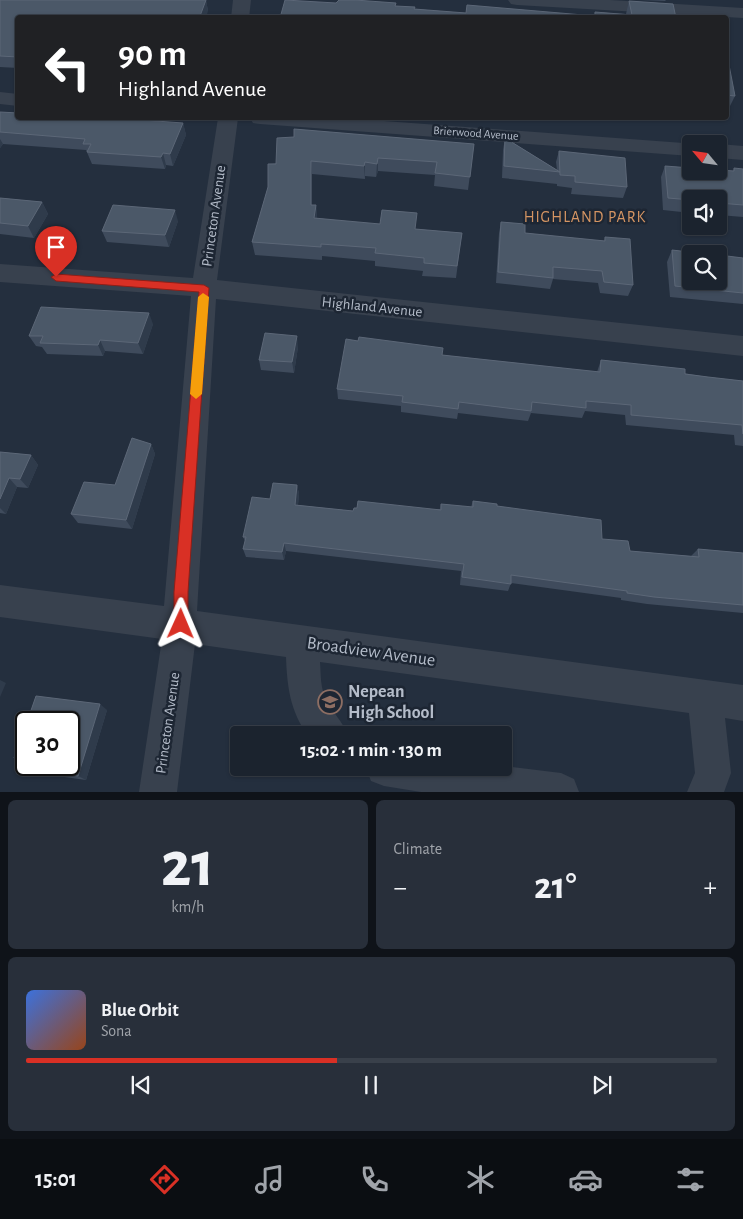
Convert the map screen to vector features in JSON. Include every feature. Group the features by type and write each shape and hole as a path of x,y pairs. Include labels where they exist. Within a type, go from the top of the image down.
{"street":[{"path":"240,15 242,0"},
{"path":"518,0 734,8 743,32"},
{"path":"0,98 15,100"},
{"name":"Princeton Avenue","path":"158,792 181,624 181,592 204,288 228,120"},
{"name":"Brierwood Avenue","path":"288,120 682,148"},
{"path":"728,152 743,153"},
{"name":"Highland Avenue","path":"0,273 204,288 743,346"},
{"name":"Broadview Avenue","path":"0,601 149,622 181,624 743,703"},
{"path":"302,642 304,687 313,713 323,726"},
{"path":"704,792 713,773 705,698"},
{"path":"443,776 561,792"}],"building":[{"path":"0,0 206,0 200,15 15,15 15,57 0,56"},
{"path":"285,0 336,3 339,0 355,0 396,3 395,6 415,7 414,9 466,13 467,5 583,15 281,15"},
{"path":"629,1 673,4 675,15 632,15"},
{"path":"595,12 632,15 595,15"},
{"path":"729,65 735,96 729,95"},
{"path":"0,112 15,113 15,120 143,120 183,123 170,154 163,153 161,157 87,152 91,144 83,144 85,139 0,132"},
{"path":"294,129 474,144 470,177 435,173 437,162 378,158 377,164 365,162 364,166 311,161 311,205 316,205 314,218 380,224 382,210 417,213 415,229 462,233 457,266 424,263 424,258 375,253 376,248 321,244 321,247 252,242 268,187 268,164 276,164 277,138 294,137"},
{"path":"505,138 560,172 504,166"},
{"path":"559,151 625,158 627,187 575,182 575,176 560,175"},
{"path":"665,166 682,167 682,180 728,180 728,171 734,171 734,168 743,169 743,205 727,204 727,190 682,190 682,199 668,198"},
{"path":"0,198 42,202 28,226 0,223"},
{"path":"113,205 175,210 165,235 102,231"},
{"path":"501,222 525,224 525,233 605,241 605,237 630,239 633,285 604,282 602,271 553,267 553,278 498,272"},
{"path":"672,250 682,251 682,287 675,286"},
{"path":"727,256 743,258 743,293 714,290 727,290"},
{"path":"41,307 149,313 138,343 100,340 98,345 40,343 43,336 29,336"},
{"path":"265,333 297,336 292,362 259,360"},
{"path":"359,337 443,348 442,355 600,372 601,360 685,369 685,374 743,381 743,434 742,425 631,415 631,405 586,401 586,408 532,402 531,411 459,402 458,409 402,402 403,396 337,389 346,339 358,341"},
{"path":"132,438 151,444 126,520 71,514 84,482 115,485"},
{"path":"0,452 31,455 20,479 9,478 0,499"},
{"path":"273,483 297,485 295,505 353,511 354,508 357,508 358,501 441,510 441,504 473,507 473,501 601,520 602,539 628,541 630,551 699,557 698,549 743,553 743,605 654,597 627,593 627,591 511,575 511,584 462,577 464,564 284,543 282,552 243,549 246,537 243,537 252,497 270,499"},
{"path":"36,696 100,704 80,769 80,711 31,711"}],"slow traffic":[{"path":"196,394 203,297"}],"place":[{"name":"Nepean High School","path":"330,702"}],"district":[{"name":"HIGHLAND PARK","path":"585,217"}],"route":[{"path":"56,277 204,288 181,592 181,624"}]}
